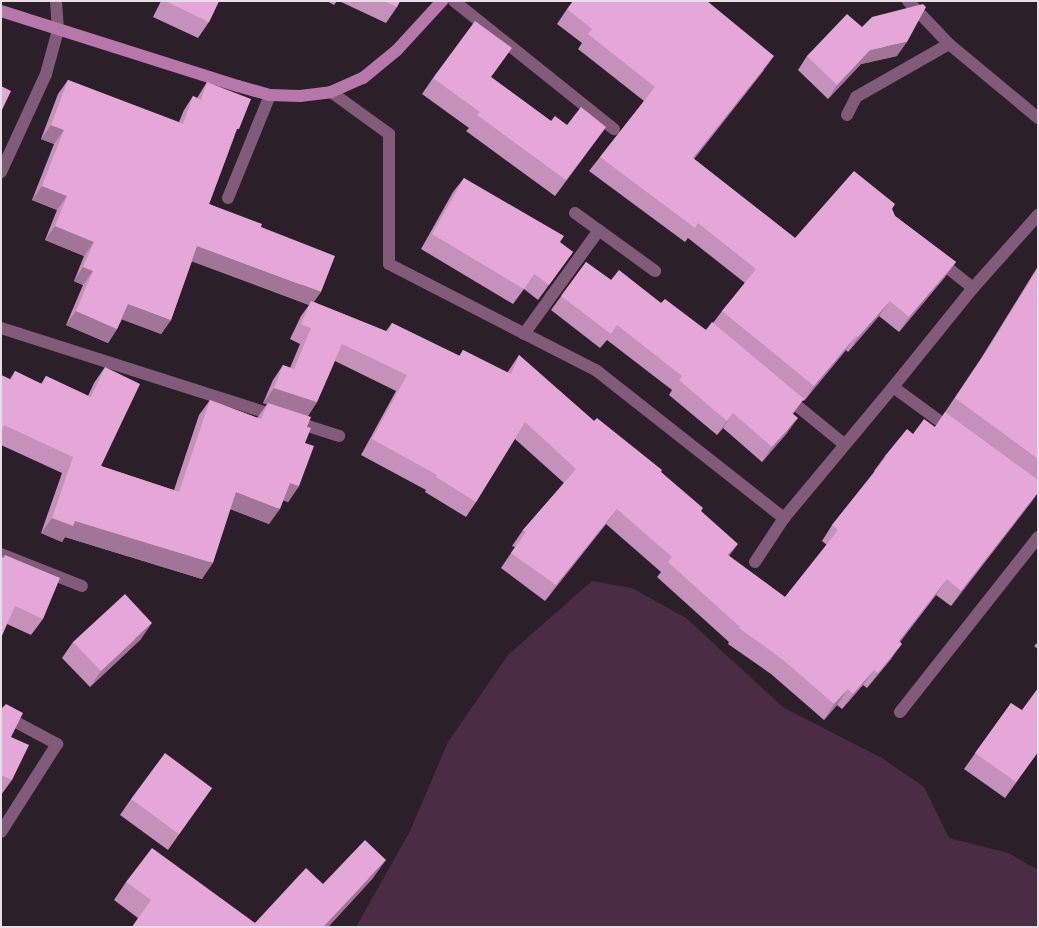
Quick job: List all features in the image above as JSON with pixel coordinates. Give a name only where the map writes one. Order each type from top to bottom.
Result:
[{"type":"street","points":[[1,172],[46,74],[58,30],[56,1]]},
{"type":"street","points":[[1,11],[270,95],[300,96],[331,92],[362,78],[397,50],[442,1]]},
{"type":"street","points":[[454,1],[614,129]]},
{"type":"street","points":[[908,1],[949,44],[1038,118]]},
{"type":"street","points":[[847,115],[856,97],[949,44]]},
{"type":"street","points":[[331,92],[389,134],[389,264],[597,371],[784,518]]},
{"type":"street","points":[[228,198],[270,95]]},
{"type":"street","points":[[575,213],[655,271]]},
{"type":"street","points":[[755,562],[784,518],[973,288],[1038,215]]},
{"type":"street","points":[[524,334],[599,230]]},
{"type":"street","points":[[928,253],[973,288]]},
{"type":"street","points":[[1,328],[339,436]]},
{"type":"street","points":[[893,387],[965,440]]},
{"type":"street","points":[[777,389],[845,445]]},
{"type":"street","points":[[900,712],[1038,537]]},
{"type":"street","points":[[1,554],[82,586]]},
{"type":"street","points":[[1,714],[57,744],[1,832]]},
{"type":"shaded area","points":[[592,581],[632,588],[686,618],[784,708],[882,758],[924,787],[949,838],[1008,853],[1038,870],[1038,927],[356,927],[410,831],[448,742],[508,655]]},
{"type":"building","points":[[165,1],[219,1],[209,22]]},
{"type":"building","points":[[384,1],[400,1],[397,7]]},
{"type":"building","points":[[573,1],[707,1],[774,56],[693,158],[795,238],[854,171],[895,204],[892,209],[895,216],[956,262],[909,317],[890,301],[858,337],[856,336],[814,386],[722,311],[756,269],[698,223],[695,228],[600,157],[655,87],[588,34],[592,29],[567,9]]},
{"type":"building","points":[[923,4],[926,7],[907,42],[870,50],[837,85],[807,56],[847,14],[862,27],[872,17]]},
{"type":"building","points":[[475,21],[512,48],[491,77],[551,121],[555,116],[567,125],[581,107],[606,127],[566,180],[477,115],[480,112],[433,78]]},
{"type":"building","points":[[68,80],[183,124],[193,96],[201,100],[207,82],[251,99],[239,129],[237,129],[209,204],[262,224],[261,227],[335,256],[321,292],[197,246],[171,320],[128,304],[117,329],[76,311],[93,271],[83,267],[94,242],[55,226],[67,196],[42,186],[64,130],[51,125]]},
{"type":"building","points":[[1,86],[11,91],[1,112]]},
{"type":"building","points":[[464,178],[564,236],[560,242],[573,252],[549,285],[534,274],[524,289],[432,234]]},
{"type":"building","points":[[586,262],[611,280],[619,270],[661,303],[665,299],[706,330],[712,322],[804,399],[792,413],[798,418],[772,447],[733,413],[727,421],[679,380],[682,376],[617,325],[611,334],[561,296]]},
{"type":"building","points":[[1038,268],[1038,459],[955,398]]},
{"type":"building","points":[[311,301],[388,332],[392,323],[460,356],[463,350],[511,374],[519,355],[594,421],[597,418],[662,470],[661,472],[703,508],[701,511],[738,544],[728,555],[785,597],[838,530],[832,525],[885,456],[907,429],[913,434],[924,419],[935,427],[945,412],[1038,480],[1038,492],[961,591],[947,579],[899,641],[902,644],[878,673],[874,670],[853,694],[848,689],[834,704],[782,659],[739,628],[668,562],[672,557],[617,509],[556,585],[511,553],[526,532],[523,530],[576,469],[525,422],[476,502],[436,477],[437,475],[372,439],[407,375],[342,344],[317,402],[274,388],[283,365],[294,369],[311,328],[301,324]]},
{"type":"building","points":[[105,367],[140,384],[101,466],[179,492],[210,400],[261,419],[268,403],[311,417],[307,427],[311,428],[305,443],[314,446],[299,486],[290,483],[280,509],[236,492],[213,563],[75,521],[73,526],[52,518],[73,457],[4,425],[1,432],[1,375],[11,380],[15,371],[42,384],[46,376],[91,397]]},
{"type":"building","points":[[5,555],[60,578],[43,619],[15,606],[1,638],[1,557],[4,558]]},
{"type":"building","points":[[125,594],[152,623],[101,671],[73,642]]},
{"type":"building","points":[[1038,688],[1038,752],[1016,782],[975,753],[1011,703],[1022,710]]},
{"type":"building","points":[[6,704],[23,713],[11,737],[29,745],[12,780],[1,775],[1,709]]},
{"type":"building","points":[[165,753],[212,788],[179,834],[131,799]]},
{"type":"building","points":[[365,840],[386,860],[323,927],[132,927],[151,900],[126,882],[152,848],[255,923],[306,868],[323,884]]}]
